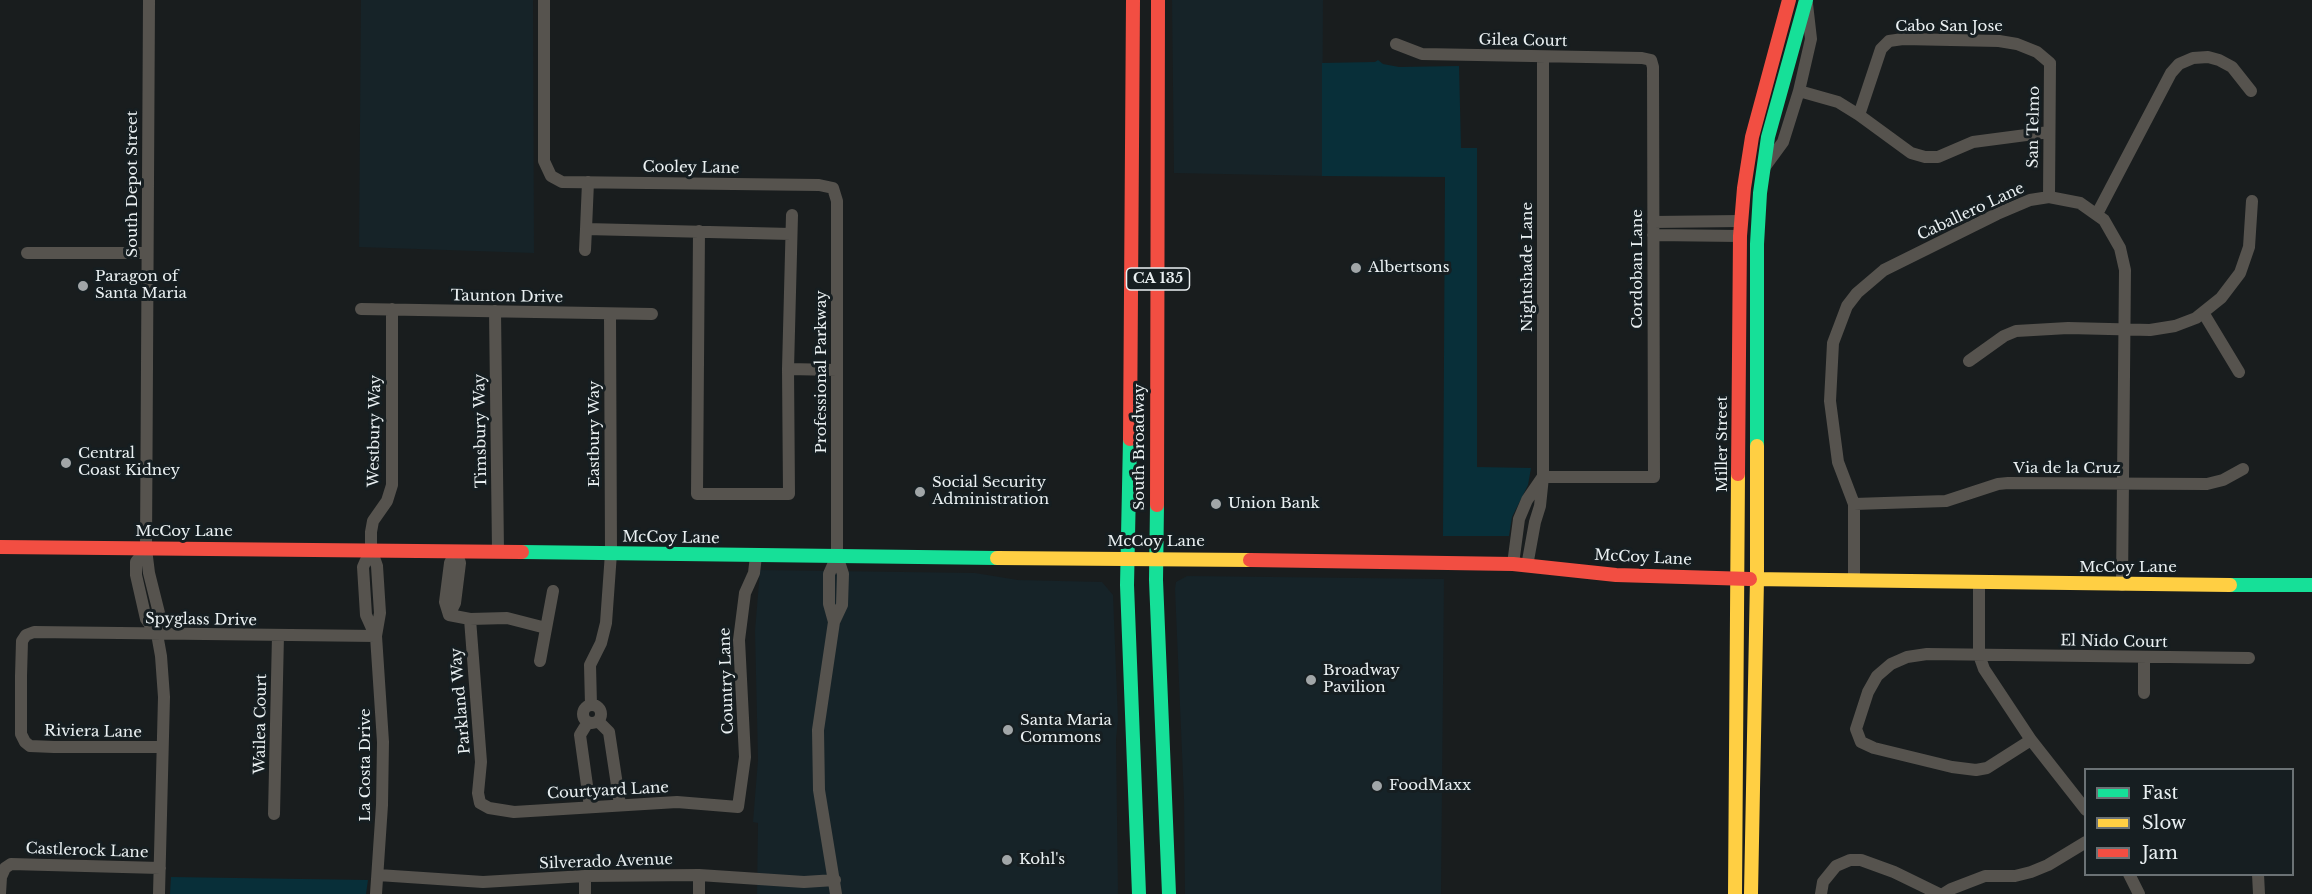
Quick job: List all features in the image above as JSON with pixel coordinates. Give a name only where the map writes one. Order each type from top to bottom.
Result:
[{"type":"main road","name":"South Broadway","points":[[1133,0],[1131,408],[1127,558],[1139,894]]},
{"type":"main road","name":"South Broadway","points":[[1158,0],[1156,559],[1169,894]]},
{"type":"main road","name":"Miller Street","points":[[1734,894],[1740,236],[1752,137],[1789,0]]},
{"type":"main road","points":[[1751,894],[1756,579],[1757,244],[1768,137],[1806,0]]},
{"type":"main road","points":[[1131,308],[1158,316]]},
{"type":"main road","points":[[1131,322],[1158,316]]},
{"type":"main road","name":"McCoy Lane","points":[[0,547],[1127,558],[1520,565],[1616,575],[1738,579],[2122,585],[2312,585]]},
{"type":"street","name":"South Depot Street","points":[[146,549],[149,0]]},
{"type":"street","name":"Cooley Lane","points":[[544,0],[544,161],[551,176],[562,182],[819,185],[833,188]]},
{"type":"street","points":[[1763,169],[1782,142],[1799,91],[1811,39],[1806,0]]},
{"type":"street","name":"Cabo San Jose","points":[[1859,115],[1883,45],[1889,41],[1903,39],[1999,40],[2027,48],[2048,59]]},
{"type":"street","name":"Gilea Court","points":[[1396,44],[1422,54],[1651,60]]},
{"type":"street","name":"Nightshade Lane","points":[[1520,565],[1540,506],[1543,477],[1543,57]]},
{"type":"street","points":[[2097,214],[2171,73],[2179,64],[2193,58],[2208,57],[2220,60],[2232,67],[2251,91]]},
{"type":"street","name":"San Telmo","points":[[2048,59],[2050,63],[2049,197]]},
{"type":"street","name":"Cordoban Lane","points":[[1543,477],[1654,477],[1653,67],[1651,60]]},
{"type":"street","points":[[1799,91],[1838,102],[1911,153],[1925,157],[1938,157],[1973,142],[2049,132]]},
{"type":"street","points":[[585,250],[588,182]]},
{"type":"street","name":"Professional Parkway","points":[[833,188],[837,201],[837,556],[829,574],[829,604],[834,622],[818,730],[819,790],[836,894]]},
{"type":"street","name":"Caballero Lane","points":[[1854,580],[1854,504],[1836,456],[1830,401],[1833,343],[1847,306],[1857,293],[1884,270],[1997,214],[2030,200],[2049,197],[2080,203],[2097,214],[2109,228],[2120,248],[2125,270],[2122,585]]},
{"type":"street","points":[[1969,361],[2004,336],[2016,331],[2068,328],[2150,330],[2175,326],[2204,314],[2221,298],[2240,273],[2250,240],[2252,201]]},
{"type":"street","points":[[699,231],[697,494],[789,494],[788,369],[792,215]]},
{"type":"street","points":[[1653,222],[1741,221]]},
{"type":"street","points":[[586,229],[791,234]]},
{"type":"street","points":[[1653,236],[1740,236]]},
{"type":"street","points":[[27,253],[147,254]]},
{"type":"street","name":"Taunton Drive","points":[[361,309],[652,314]]},
{"type":"street","name":"Westbury Way","points":[[371,549],[373,521],[387,501],[392,485],[392,309]]},
{"type":"street","name":"Timsbury Way","points":[[495,311],[498,551]]},
{"type":"street","name":"Eastbury Way","points":[[593,721],[601,711],[597,706],[591,705],[590,665],[601,643],[606,623],[611,553],[610,314]]},
{"type":"street","points":[[2204,314],[2239,372]]},
{"type":"street","points":[[788,369],[837,370]]},
{"type":"street","name":"Via de la Cruz","points":[[1854,504],[1946,501],[1998,484],[2008,483],[2207,484],[2223,480],[2243,470]]},
{"type":"street","points":[[146,549],[136,562],[136,575],[146,619],[157,634],[164,697],[159,894]]},
{"type":"street","name":"La Costa Drive","points":[[371,549],[377,566],[380,614],[376,636],[383,742],[378,874],[375,894]]},
{"type":"street","points":[[456,551],[460,563],[455,603],[449,615],[470,619],[507,618],[546,628]]},
{"type":"street","name":"Country Lane","points":[[738,807],[744,757],[739,640],[745,593],[754,573],[756,555]]},
{"type":"street","points":[[1979,582],[1979,655],[1989,678],[2031,740],[2084,809]]},
{"type":"street","points":[[540,661],[553,591]]},
{"type":"street","name":"Parkland Way","points":[[470,619],[481,762],[478,793],[480,803]]},
{"type":"street","name":"Spyglass Drive","points":[[25,742],[21,734],[22,641],[26,635],[34,632],[376,636]]},
{"type":"street","name":"Wailea Court","points":[[274,814],[278,635]]},
{"type":"street","name":"El Nido Court","points":[[2031,740],[1987,768],[1976,770],[1952,767],[1874,748],[1858,738],[1856,729],[1868,692],[1877,676],[1891,664],[1907,657],[1927,654],[2249,658]]},
{"type":"street","points":[[2144,657],[2144,693]]},
{"type":"street","points":[[590,807],[580,735],[593,721],[609,732],[620,805]]},
{"type":"street","name":"Riviera Lane","points":[[25,742],[30,746],[162,747]]},
{"type":"street","name":"Courtyard Lane","points":[[480,803],[489,808],[514,812],[677,802],[738,807]]},
{"type":"street","points":[[1821,894],[1823,882],[1836,866],[1850,861],[1861,860],[1894,872],[1941,894],[1984,876],[2015,876],[2031,872],[2048,865],[2084,843]]},
{"type":"street","name":"Castlerock Lane","points":[[0,894],[1,877],[5,868],[11,864],[160,868]]},
{"type":"street","name":"Silverado Avenue","points":[[378,874],[482,888],[585,876],[699,875],[804,882],[835,880]]},
{"type":"street","points":[[699,875],[699,894]]},
{"type":"street","points":[[585,876],[585,894]]},
{"type":"street","points":[[2130,876],[2139,894]]},
{"type":"street","points":[[2258,876],[2259,894]]},
{"type":"shaded area","points":[[361,0],[533,0],[534,253],[359,247]]},
{"type":"shaded area","points":[[1172,0],[1323,0],[1322,176],[1174,173]]},
{"type":"shaded area","points":[[1378,60],[1383,64],[1399,67],[1459,66],[1461,148],[1477,148],[1477,467],[1531,468],[1528,485],[1512,517],[1509,536],[1443,536],[1445,177],[1322,176],[1322,63],[1375,62]]},
{"type":"shaded area","name":"Santa Maria Commons","points":[[760,570],[975,573],[1018,580],[1102,582],[1113,595],[1118,720],[1116,739],[1118,894],[757,894],[758,823],[753,822],[758,760],[755,631]]},
{"type":"shaded area","name":"Broadway Pavilion","points":[[1187,576],[1444,579],[1441,894],[1185,894],[1184,799],[1175,589],[1176,582]]},
{"type":"shaded area","points":[[171,877],[368,880],[366,894],[170,894]]},
{"type":"traffic: fast","points":[[1757,446],[1757,244],[1760,193],[1768,137],[1806,0]]},
{"type":"traffic: fast","points":[[1130,439],[1127,585],[1139,894]]},
{"type":"traffic: fast","points":[[1157,505],[1156,580],[1169,894]]},
{"type":"traffic: fast","points":[[522,552],[997,558]]},
{"type":"traffic: fast","points":[[2230,585],[2312,585]]},
{"type":"traffic: slow","points":[[1751,894],[1757,446]]},
{"type":"traffic: slow","points":[[1735,894],[1738,474]]},
{"type":"traffic: slow","points":[[997,558],[1250,560]]},
{"type":"traffic: slow","points":[[1750,579],[2230,585]]},
{"type":"traffic: jam","points":[[1130,439],[1133,0]]},
{"type":"traffic: jam","points":[[1157,505],[1158,0]]},
{"type":"traffic: jam","points":[[1738,474],[1740,236],[1744,188],[1752,137],[1789,0]]},
{"type":"traffic: jam","points":[[0,547],[522,552]]},
{"type":"traffic: jam","points":[[1250,560],[1513,564],[1616,575],[1750,579]]},
{"type":"place","name":"Albertsons","points":[[1356,268]]},
{"type":"place","name":"Paragon of Santa Maria","points":[[83,286]]},
{"type":"place","name":"Central Coast Kidney","points":[[66,463]]},
{"type":"place","name":"Social Security Administration","points":[[920,492]]},
{"type":"place","name":"Union Bank","points":[[1216,504]]},
{"type":"place","name":"Broadway Pavilion","points":[[1311,680]]},
{"type":"place","name":"Santa Maria Commons","points":[[1008,730]]},
{"type":"place","name":"FoodMaxx","points":[[1377,786]]},
{"type":"place","name":"Kohl's","points":[[1007,860]]}]
